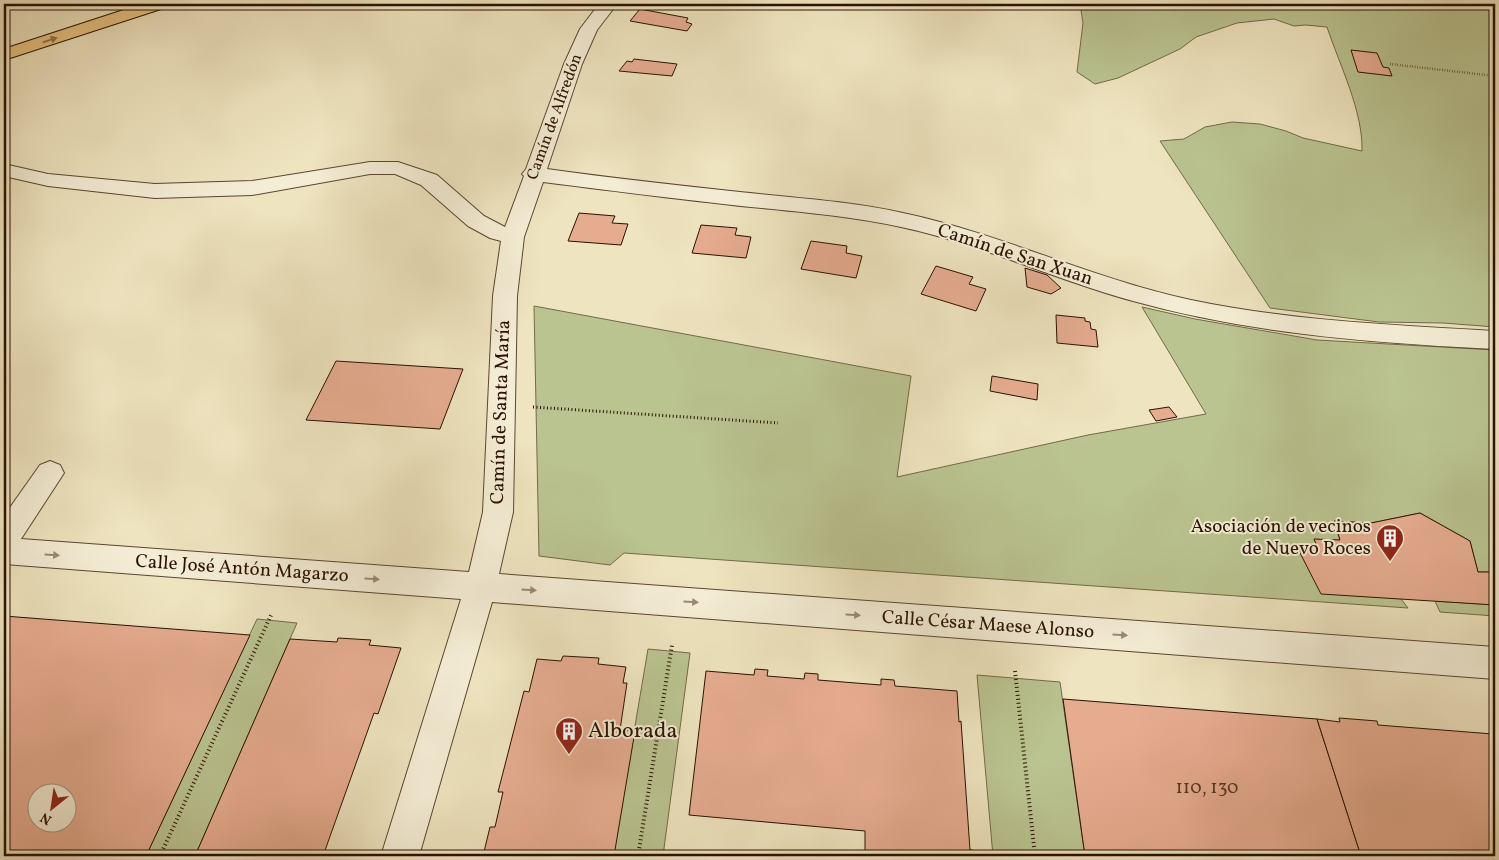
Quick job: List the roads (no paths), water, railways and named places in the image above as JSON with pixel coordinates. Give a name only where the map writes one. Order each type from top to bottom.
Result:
[{"type":"highway","points":[[4,55],[158,4]]},
{"type":"street","name":"Camín de Alfredón","points":[[513,236],[533,174],[573,64],[589,29],[608,4]]},
{"type":"street","points":[[4,170],[48,180],[154,191],[252,188],[370,168],[398,168],[429,180],[476,221],[498,233],[513,236]]},
{"type":"street","name":"Camín de San Xuan","points":[[533,174],[656,190],[838,209],[903,220],[988,243],[1133,293],[1191,308],[1262,321],[1323,329],[1495,340]]},
{"type":"street","name":"Camín de Santa María","points":[[400,856],[481,586],[498,512],[505,296],[513,236]]},
{"type":"street","points":[[4,540],[50,473]]},
{"type":"street","name":"Calle José Antón Magarzo","points":[[4,552],[481,586]]},
{"type":"street","name":"Calle César Maese Alonso","points":[[481,586],[1495,663]]},
{"type":"place","name":"Asociación de vecinos de Nuevo Roces","points":[[1390,562]]},
{"type":"place","name":"Alborada","points":[[569,755]]}]
